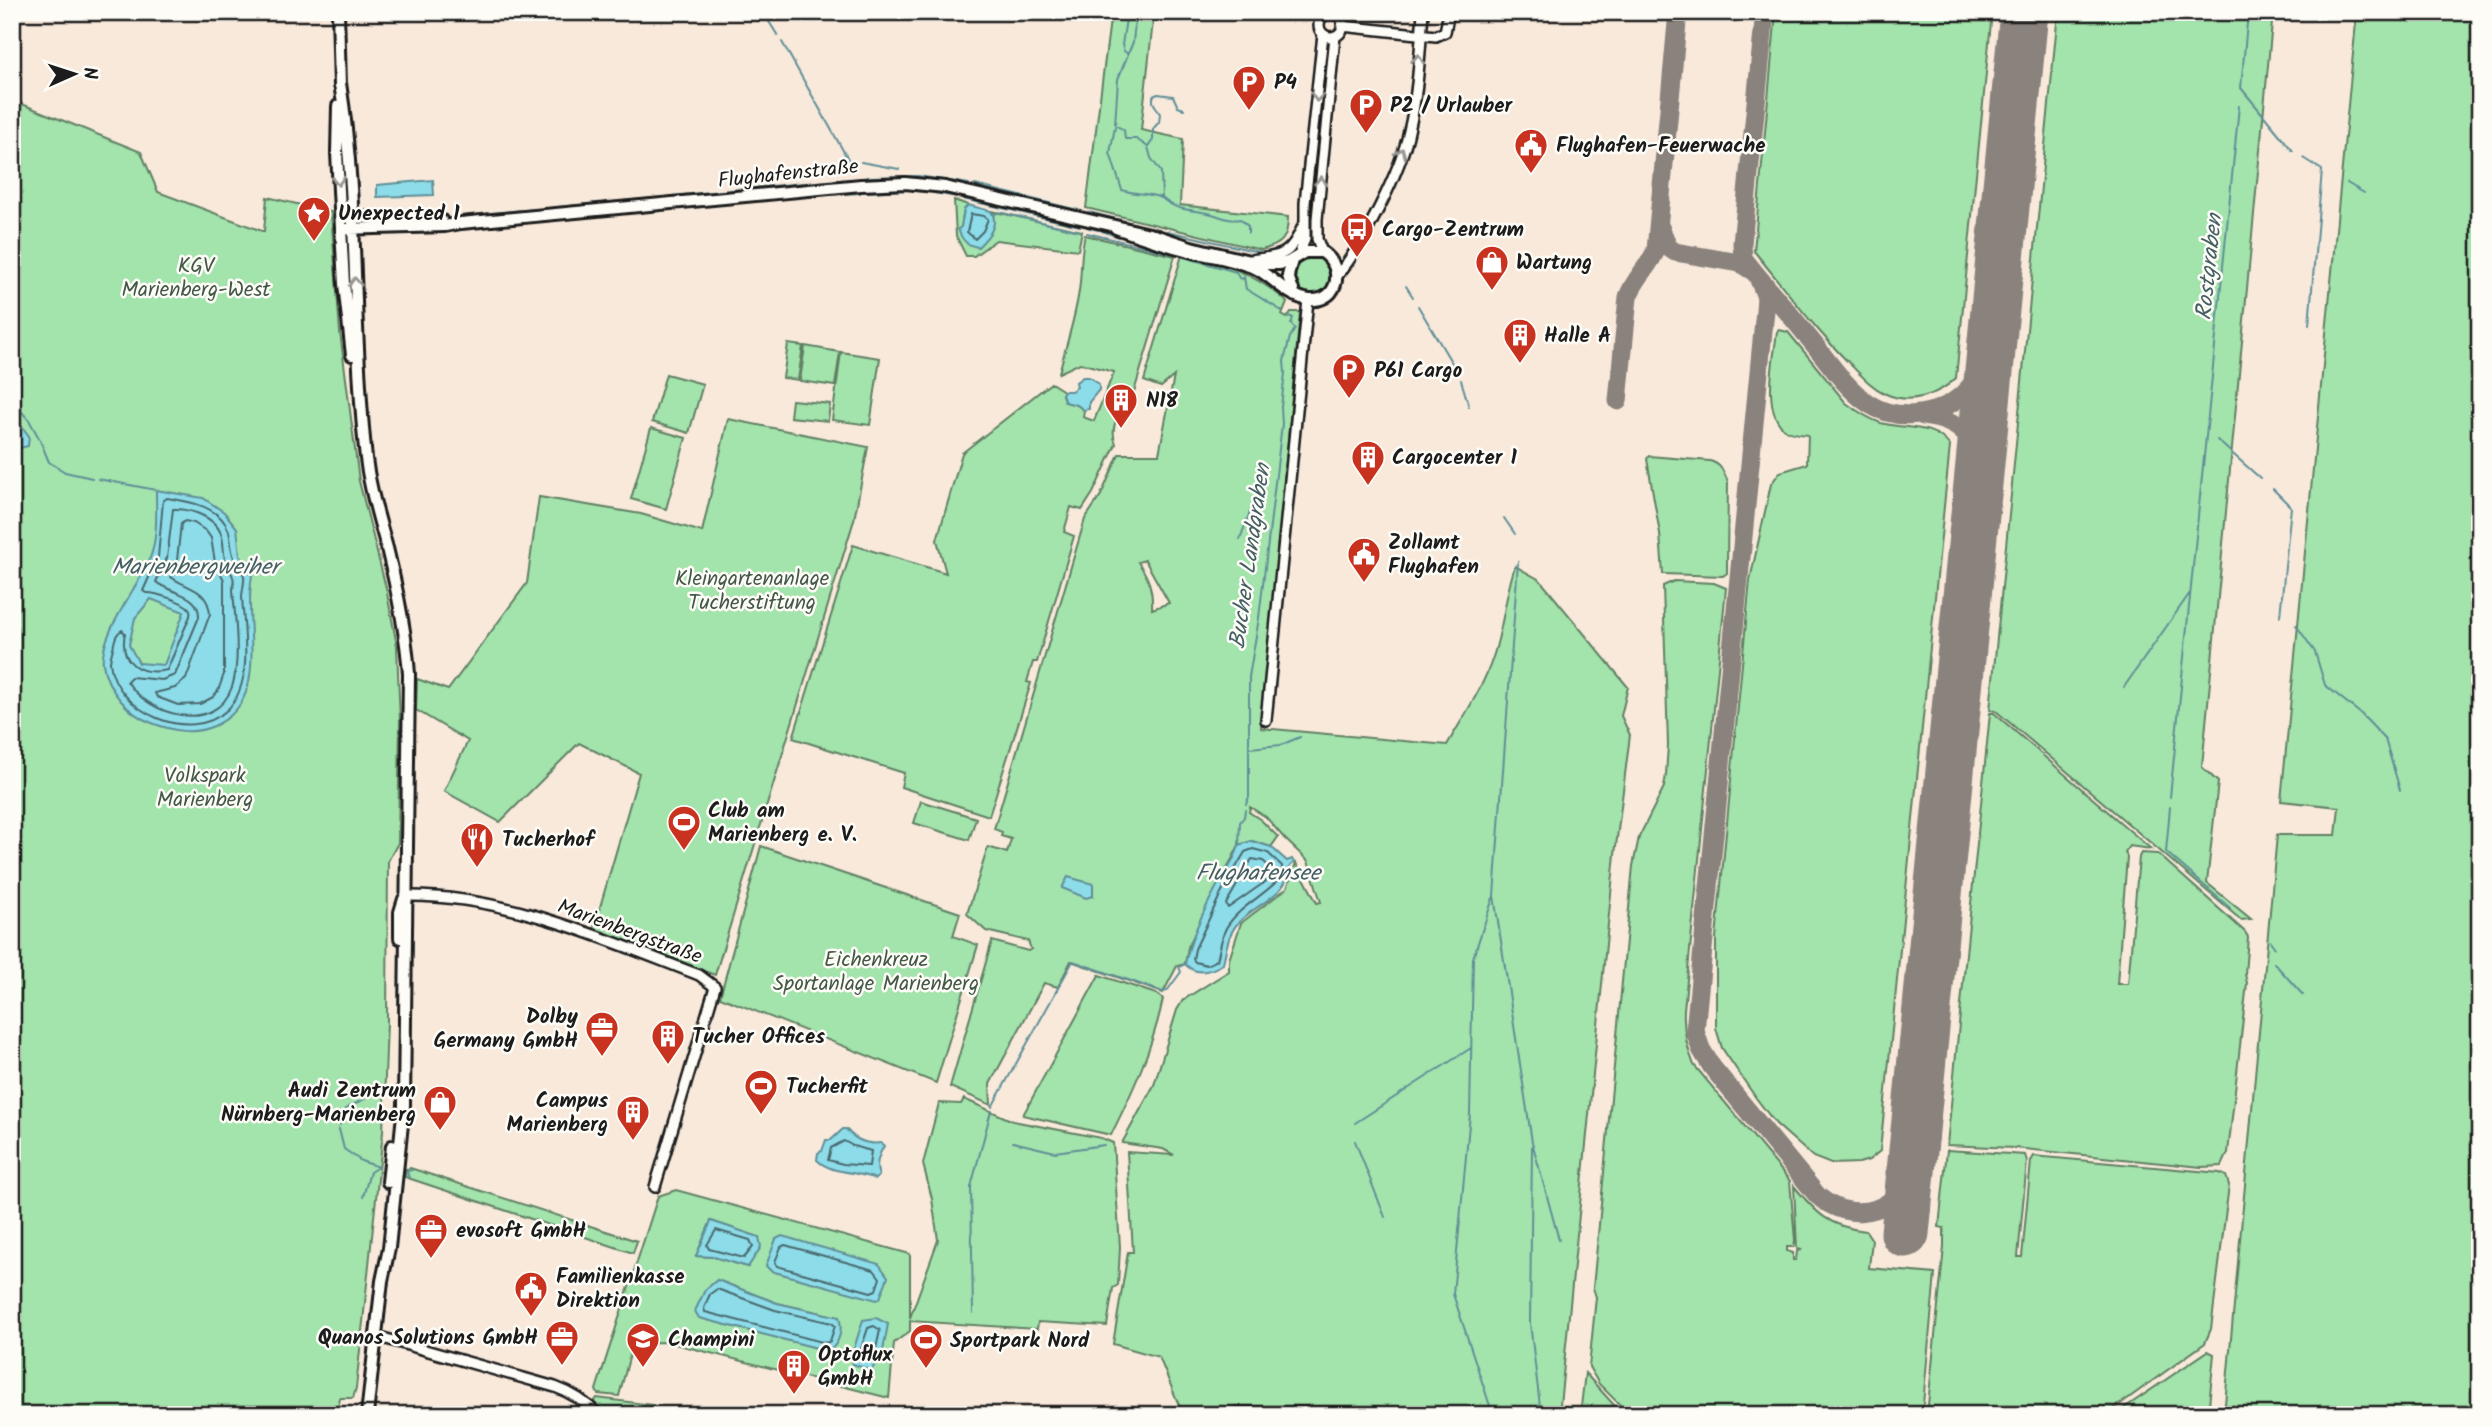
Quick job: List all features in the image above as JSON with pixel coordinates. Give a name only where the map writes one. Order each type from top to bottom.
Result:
[{"type":"main road","points":[[338,12],[340,83],[345,112],[346,223],[357,377],[368,474],[398,598],[408,657],[409,788],[405,896],[408,912],[402,1060],[368,1415]]},
{"type":"main road","name":"Flughafenstraße","points":[[346,223],[445,226],[860,185],[905,183],[954,189],[1273,265],[1322,252]]},
{"type":"main road","name":"Flughafenstraße","points":[[1115,228],[1158,243],[1251,267],[1308,300]]},
{"type":"main road","points":[[1308,300],[1320,299],[1334,288],[1337,276],[1332,261],[1322,252]]},
{"type":"main road","name":"Flughafenstraße","points":[[1294,294],[1288,276],[1296,257]]},
{"type":"street","points":[[1337,276],[1348,263],[1373,219],[1409,132],[1423,12]]},
{"type":"street","points":[[1322,252],[1317,239],[1317,219],[1335,36],[1342,26],[1436,36],[1445,32],[1449,12]]},
{"type":"street","name":"Flughafenstraße","points":[[1296,257],[1305,238],[1305,203],[1323,34],[1319,23],[1329,13],[1339,17],[1342,26]]},
{"type":"street","points":[[1323,34],[1335,36]]},
{"type":"street","name":"Flughafenstraße","points":[[1246,260],[1286,253],[1294,246],[1305,221]]},
{"type":"street","points":[[1266,720],[1308,300]]},
{"type":"street","name":"Marienbergstraße","points":[[405,896],[455,899],[518,911],[699,975],[716,987],[654,1187]]},
{"type":"street","points":[[376,1336],[555,1387],[586,1403],[598,1415]]},
{"type":"green space","points":[[1111,12],[1154,12],[1141,130],[1183,139],[1180,205],[1288,217],[1287,231],[1279,243],[1261,250],[1086,208]]},
{"type":"green space","points":[[1776,12],[1992,12],[1956,378],[1933,393],[1905,399],[1886,394],[1871,384],[1824,336],[1754,251]]},
{"type":"green space","points":[[2058,12],[2273,12],[2202,767],[2218,782],[2207,883],[2251,919],[2241,920],[1996,711],[1990,710]]},
{"type":"green space","points":[[2357,12],[2480,12],[2480,1415],[2224,1415],[2277,835],[2336,835],[2339,807],[2281,801]]},
{"type":"green space","name":"Volkspark Marienberg","points":[[12,100],[141,152],[158,192],[262,231],[267,197],[331,212],[340,332],[359,481],[386,588],[397,646],[400,722],[398,843],[388,861],[383,1132],[356,1388],[353,1398],[340,1398],[337,1415],[12,1415]]},
{"type":"green space","points":[[954,200],[968,205],[964,210],[961,228],[994,215],[991,211],[1082,231],[1078,250],[996,240],[974,256],[966,256],[956,236]]},
{"type":"green space","points":[[1085,235],[1175,256],[1130,405],[1121,412],[1116,422],[1116,444],[1082,510],[1071,507],[1064,532],[1074,536],[1037,662],[1033,662],[1027,682],[1031,683],[989,816],[901,787],[904,773],[793,738],[853,545],[946,573],[937,540],[962,453],[1051,383],[1064,391],[1062,395],[1065,402],[1077,405],[1084,410],[1083,417],[1094,421],[1114,372],[1080,363],[1059,373],[1077,301]]},
{"type":"green space","points":[[1319,254],[1331,268],[1328,283],[1325,289],[1315,295],[1302,293],[1294,288],[1291,265],[1296,257]]},
{"type":"green space","points":[[1182,255],[1224,266],[1259,281],[1284,299],[1287,303],[1282,315],[1287,318],[1291,312],[1300,312],[1261,728],[1447,745],[1489,669],[1515,566],[1540,580],[1628,687],[1621,716],[1630,735],[1615,854],[1559,1415],[1405,1415],[1404,1407],[1235,1406],[1236,1415],[1183,1415],[1159,1357],[1113,1344],[1128,1252],[1133,1252],[1127,1152],[1174,1155],[1163,1149],[1122,1143],[1154,1085],[1177,1010],[1183,1000],[1229,971],[1229,960],[1241,923],[1287,888],[1296,863],[1317,903],[1321,902],[1308,861],[1266,817],[1250,807],[1249,812],[1278,837],[1271,847],[1252,841],[1239,845],[1188,947],[1185,964],[1177,966],[1163,993],[1071,961],[1058,987],[1044,983],[990,1084],[991,1105],[950,1087],[992,941],[1028,951],[1031,949],[1028,941],[986,931],[967,914],[988,847],[1007,853],[1011,839],[1001,836],[1002,832],[994,829],[1085,519],[1101,495],[1119,454],[1159,454],[1174,376],[1161,387],[1144,381]],"holes":[[[1145,560],[1169,603],[1152,609],[1150,584],[1138,562]]]},
{"type":"green space","points":[[1779,330],[1788,332],[1846,403],[1854,409],[1881,423],[1927,430],[1950,446],[1880,1151],[1869,1160],[1859,1163],[1831,1164],[1813,1157],[1776,1124],[1722,1048],[1716,1028],[1716,938],[1750,580],[1771,484],[1780,472],[1807,464],[1808,435],[1786,430],[1778,422],[1771,399],[1772,370]]},
{"type":"green space","points":[[788,344],[803,346],[798,380],[783,378]]},
{"type":"green space","points":[[805,346],[840,352],[835,386],[800,381]]},
{"type":"green space","points":[[841,352],[880,358],[870,425],[832,420]]},
{"type":"green space","points":[[666,374],[703,384],[689,433],[652,422]]},
{"type":"green space","points":[[792,400],[830,404],[828,421],[790,417]]},
{"type":"green space","name":"Kleingartenanlage Tucherstiftung","points":[[728,419],[868,447],[854,520],[715,975],[593,931],[639,773],[579,743],[500,822],[444,791],[468,741],[416,710],[417,679],[448,690],[527,583],[539,497],[641,514],[702,532]]},
{"type":"green space","points":[[651,428],[686,438],[666,509],[631,499]]},
{"type":"green space","points":[[1649,456],[1710,461],[1717,464],[1723,472],[1728,482],[1727,573],[1723,576],[1663,574],[1660,534],[1647,459]]},
{"type":"green space","points":[[1674,581],[1714,583],[1726,588],[1684,1010],[1689,1051],[1694,1065],[1790,1181],[1795,1240],[1794,1247],[1787,1247],[1787,1251],[1793,1253],[1793,1260],[1796,1260],[1797,1251],[1802,1250],[1797,1249],[1794,1186],[1824,1217],[1842,1226],[1866,1231],[1872,1240],[1869,1268],[1935,1274],[1922,1415],[1630,1415],[1599,1384],[1589,1367],[1596,1297],[1593,1288],[1633,866],[1639,837],[1664,787],[1666,775],[1668,745],[1663,586]]},
{"type":"green space","points":[[1990,713],[1994,713],[2151,849],[2129,846],[2125,852],[2127,857],[2117,984],[2128,984],[2141,853],[2158,854],[2248,937],[2245,974],[2247,983],[2228,1153],[2222,1166],[2201,1167],[2014,1148],[1947,1145]]},
{"type":"green space","points":[[921,801],[976,818],[969,840],[914,823]]},
{"type":"green space","name":"Eichenkreuz Sportanlage Marienberg","points":[[761,846],[960,913],[953,936],[978,945],[936,1083],[720,997]]},
{"type":"green space","points":[[1099,975],[1156,994],[1163,999],[1142,1068],[1111,1135],[1023,1115]]},
{"type":"green space","points":[[964,1099],[1013,1121],[1101,1138],[1113,1143],[1120,1247],[1118,1285],[1113,1288],[1107,1326],[1038,1322],[1037,1329],[910,1321],[910,1331],[894,1343],[889,1398],[667,1342],[633,1343],[619,1396],[598,1394],[596,1390],[658,1196],[676,1190],[910,1254],[910,1318],[938,1240],[923,1164],[939,1103],[961,1104]],"holes":[[[711,1221],[759,1237],[748,1267],[714,1257],[696,1256]],[[717,1280],[777,1303],[839,1317],[829,1351],[700,1318],[695,1311]]]},
{"type":"green space","points":[[1947,1150],[2025,1155],[2027,1161],[2018,1257],[2022,1257],[2031,1161],[2034,1156],[2220,1173],[2226,1176],[2229,1185],[2211,1329],[2205,1343],[2105,1415],[1927,1415],[1944,1247],[1944,1228],[1939,1227]]},
{"type":"green space","points":[[410,1168],[637,1241],[633,1253],[405,1177],[406,1169]]},
{"type":"green space","points":[[2208,1351],[2214,1354],[2208,1415],[2114,1415]]},
{"type":"green space","points":[[1585,1373],[1623,1415],[1580,1415]]},
{"type":"green space","points":[[597,1398],[653,1405],[652,1415],[606,1415],[594,1402]]},
{"type":"water","points":[[433,180],[434,195],[377,197],[377,185]]},
{"type":"water","points":[[968,205],[991,211],[993,216],[992,230],[978,247],[965,241],[958,229]]},
{"type":"water","points":[[1083,377],[1089,377],[1099,384],[1099,390],[1089,402],[1089,409],[1084,410],[1065,402],[1062,394],[1077,387],[1076,382]]},
{"type":"water","points":[[12,418],[16,419],[29,436],[28,446],[12,450]]},
{"type":"water","name":"Marienbergweiher","points":[[156,490],[203,498],[224,512],[237,528],[240,555],[252,576],[249,680],[243,698],[232,714],[206,729],[183,731],[143,719],[120,700],[105,674],[103,652],[107,639],[153,550]],"holes":[[[151,599],[184,612],[164,665],[139,663],[129,645],[135,618]]]},
{"type":"water","name":"Flughafensee","points":[[1252,841],[1271,847],[1287,861],[1292,859],[1294,863],[1290,866],[1284,885],[1235,926],[1223,964],[1208,971],[1189,968],[1185,964],[1190,945],[1216,888],[1239,845]]},
{"type":"water","points":[[1068,877],[1093,884],[1093,896],[1086,898],[1062,888]]},
{"type":"water","points":[[843,1129],[861,1141],[881,1143],[884,1146],[878,1161],[879,1176],[875,1179],[830,1168],[817,1160],[826,1140],[831,1140]]},
{"type":"water","points":[[711,1221],[759,1237],[761,1247],[748,1267],[714,1257],[696,1256]]},
{"type":"water","points":[[782,1236],[879,1264],[888,1277],[880,1298],[877,1300],[771,1271],[766,1266],[776,1239]]},
{"type":"water","points":[[717,1280],[777,1303],[839,1317],[841,1326],[838,1340],[829,1351],[699,1318],[695,1311],[705,1290]]},
{"type":"water","points":[[876,1318],[888,1324],[883,1351],[871,1371],[853,1364],[851,1358],[863,1320]]},
{"type":"waterway","points":[[763,12],[778,36]]},
{"type":"waterway","name":"Bucher Landgraben","points":[[1127,12],[1122,45],[1128,54]]},
{"type":"waterway","name":"Bucher Landgraben","points":[[1136,12],[1133,42],[1118,79],[1115,125],[1124,130],[1125,139],[1136,139],[1148,147],[1151,158],[1161,172],[1162,198],[1168,203],[1179,208],[1240,219],[1248,226],[1248,233]]},
{"type":"waterway","name":"Rostgraben","points":[[2248,12],[2241,88],[2293,151]]},
{"type":"waterway","points":[[782,42],[849,161]]},
{"type":"waterway","points":[[1148,147],[1153,140],[1153,129],[1159,122],[1160,114],[1153,102],[1153,96],[1173,96],[1178,107],[1184,109]]},
{"type":"waterway","points":[[2170,797],[2239,106]]},
{"type":"waterway","name":"Bucher Landgraben","points":[[1115,127],[1110,153],[1122,190],[1161,198]]},
{"type":"waterway","points":[[2303,158],[2322,170],[2309,325]]},
{"type":"waterway","points":[[861,162],[899,169]]},
{"type":"waterway","points":[[867,177],[918,176],[969,184]]},
{"type":"waterway","points":[[805,183],[851,179]]},
{"type":"waterway","points":[[671,196],[803,183]]},
{"type":"waterway","points":[[2347,183],[2364,193]]},
{"type":"waterway","points":[[975,185],[1078,210]]},
{"type":"waterway","points":[[866,192],[908,190]]},
{"type":"waterway","points":[[913,191],[931,192]]},
{"type":"waterway","points":[[828,195],[860,193]]},
{"type":"waterway","points":[[934,193],[958,197]]},
{"type":"waterway","points":[[526,210],[665,197]]},
{"type":"waterway","points":[[963,199],[1080,226]]},
{"type":"waterway","points":[[486,214],[522,210]]},
{"type":"waterway","points":[[994,215],[999,212],[1079,231]]},
{"type":"waterway","points":[[1088,212],[1137,224]]},
{"type":"waterway","points":[[1087,227],[1098,230]]},
{"type":"waterway","points":[[1149,227],[1161,230]]},
{"type":"waterway","points":[[1102,231],[1119,237]]},
{"type":"waterway","points":[[1167,231],[1259,252]]},
{"type":"waterway","points":[[1087,233],[1174,254]]},
{"type":"waterway","points":[[1262,253],[1272,253]]},
{"type":"waterway","points":[[1184,257],[1236,272],[1239,278],[1244,279]]},
{"type":"waterway","name":"Bucher Landgraben","points":[[1244,277],[1246,289],[1282,311]]},
{"type":"waterway","points":[[1406,286],[1413,297]]},
{"type":"waterway","points":[[1418,306],[1456,370]]},
{"type":"waterway","name":"Bucher Landgraben","points":[[1246,804],[1249,797],[1249,677],[1259,618],[1282,424],[1284,361],[1290,337],[1295,329],[1291,324],[1293,318],[1289,316]]},
{"type":"waterway","points":[[1461,380],[1469,407]]},
{"type":"waterway","points":[[12,401],[29,420],[49,462],[65,472],[92,478]]},
{"type":"waterway","name":"Rostgraben","points":[[2217,440],[2260,478]]},
{"type":"waterway","points":[[98,479],[156,490]]},
{"type":"waterway","name":"Rostgraben","points":[[2273,489],[2291,507],[2280,616]]},
{"type":"waterway","points":[[1240,539],[1250,512]]},
{"type":"waterway","points":[[1504,518],[1515,534]]},
{"type":"waterway","points":[[1518,562],[1494,896],[1532,1142],[1559,1240]]},
{"type":"waterway","points":[[2124,687],[2190,593]]},
{"type":"waterway","name":"Rostgraben","points":[[2296,625],[2315,652],[2325,685],[2361,714],[2385,739],[2400,790]]},
{"type":"waterway","points":[[1250,748],[1281,745],[1300,737]]},
{"type":"waterway","points":[[2170,807],[2166,852],[2230,908]]},
{"type":"waterway","name":"Bucher Landgraben","points":[[1239,845],[1240,822],[1245,810]]},
{"type":"waterway","points":[[1493,898],[1473,958],[1470,1114],[1453,1294],[1493,1415]]},
{"type":"waterway","points":[[2270,941],[2275,948]]},
{"type":"waterway","name":"Bucher Landgraben","points":[[992,1107],[1073,961],[1163,992],[1167,991],[1181,972],[1179,967],[1185,964]]},
{"type":"waterway","points":[[2274,963],[2303,995]]},
{"type":"waterway","points":[[1355,1123],[1471,1048]]},
{"type":"waterway","points":[[344,1110],[366,1098]]},
{"type":"waterway","name":"Bucher Landgraben","points":[[973,1313],[971,1187],[991,1111]]},
{"type":"waterway","points":[[340,1125],[342,1116]]},
{"type":"waterway","points":[[339,1129],[344,1149],[361,1161],[379,1167]]},
{"type":"waterway","points":[[1355,1141],[1385,1217]]},
{"type":"waterway","points":[[1013,1142],[1055,1152],[1104,1145]]},
{"type":"waterway","points":[[1532,1147],[1530,1323],[1540,1406]]},
{"type":"waterway","points":[[363,1197],[370,1172],[378,1167]]},
{"type":"waterway","points":[[409,1179],[407,1171],[412,1170]]},
{"type":"taxiway","points":[[1618,401],[1628,297],[1656,250],[1678,12]]},
{"type":"taxiway","points":[[1765,12],[1742,244],[1743,258],[1844,381],[1860,397],[1881,410],[1907,415],[1946,406],[1971,386],[1991,349]]},
{"type":"taxiway","points":[[1660,227],[1668,247],[1675,252],[1740,263],[1751,270]]},
{"type":"taxiway","points":[[1758,277],[1766,297],[1765,310],[1695,1031],[1701,1049],[1712,1067],[1817,1195],[1827,1203],[1863,1212],[1885,1204],[1895,1197],[1905,1182],[1913,1149]]},
{"type":"taxiway","points":[[1923,416],[1948,422],[1965,434],[1974,452],[1979,478]]},
{"type":"runway","points":[[1905,1233],[2024,12]]},
{"type":"place","name":"P4","points":[[1249,112]]},
{"type":"place","name":"P2 / Urlauber","points":[[1366,135]]},
{"type":"place","name":"Flughafen-Feuerwache","points":[[1531,175]]},
{"type":"place","name":"Unexpected 1","points":[[314,243]]},
{"type":"place","name":"Cargo-Zentrum","points":[[1357,259]]},
{"type":"place","name":"Wartung","points":[[1492,292]]},
{"type":"place","name":"Halle A","points":[[1520,365]]},
{"type":"place","name":"P61 Cargo","points":[[1349,400]]},
{"type":"place","name":"N18","points":[[1121,430]]},
{"type":"place","name":"Cargocenter 1","points":[[1368,487]]},
{"type":"place","name":"Zollamt Flughafen","points":[[1364,584]]},
{"type":"place","name":"Club am Marienberg e. V.","points":[[684,852]]},
{"type":"place","name":"Tucherhof","points":[[477,869]]},
{"type":"place","name":"Dolby Germany GmbH","points":[[602,1058]]},
{"type":"place","name":"Tucher Offices","points":[[668,1066]]},
{"type":"place","name":"Tucherfit","points":[[761,1116]]},
{"type":"place","name":"Audi Zentrum Nürnberg-Marienberg","points":[[440,1132]]},
{"type":"place","name":"Campus Marienberg","points":[[633,1142]]},
{"type":"place","name":"evosoft GmbH","points":[[431,1260]]},
{"type":"place","name":"Familienkasse Direktion","points":[[531,1318]]},
{"type":"place","name":"Quanos Solutions GmbH","points":[[562,1367]]},
{"type":"place","name":"Champini","points":[[643,1369]]},
{"type":"place","name":"Sportpark Nord","points":[[926,1370]]},
{"type":"place","name":"Optoflux GmbH","points":[[794,1396]]},
{"type":"park label","name":"KGV Marienberg-West","points":[[196,277]]}]
